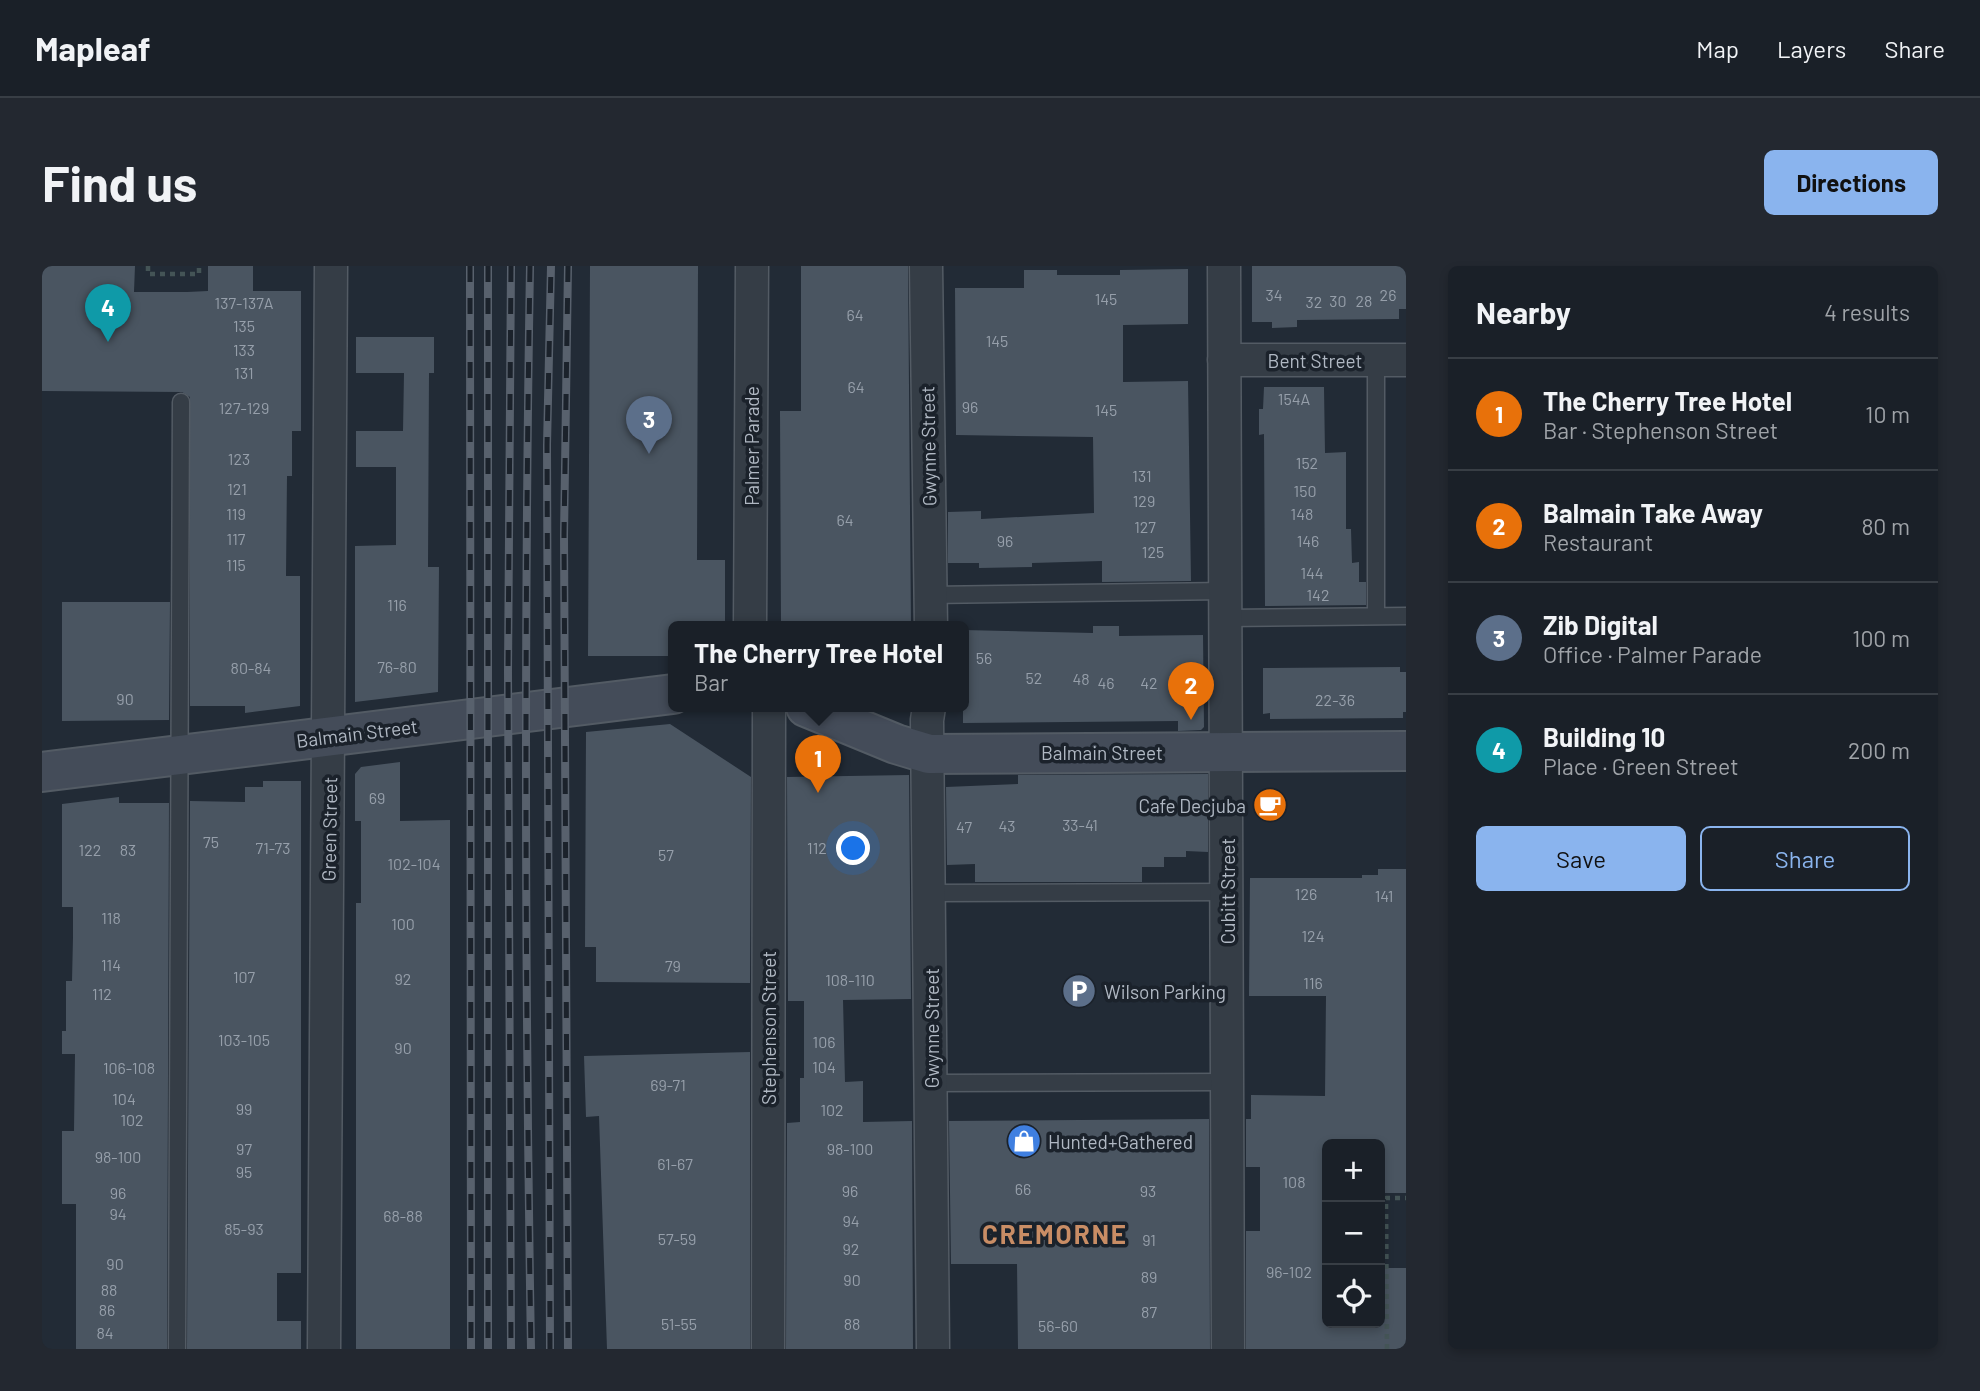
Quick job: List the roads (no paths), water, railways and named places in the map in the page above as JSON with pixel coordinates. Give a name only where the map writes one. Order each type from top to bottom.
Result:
[{"type":"street","name":"Green Street","points":[[324,1349],[331,266]]},
{"type":"street","name":"Palmer Parade","points":[[750,621],[752,266]]},
{"type":"street","name":"Gwynne Street","points":[[926,266],[931,621]]},
{"type":"street","name":"Cubitt Street","points":[[1224,266],[1228,605],[1225,1082],[1228,1349]]},
{"type":"street","name":"Bent Street","points":[[1224,360],[1391,360]]},
{"type":"street","name":"Balmain Street","points":[[42,772],[668,696]]},
{"type":"street","name":"Stephenson Street","points":[[768,1349],[769,712]]},
{"type":"street","name":"Balmain Street","points":[[818,712],[896,744],[929,754],[1406,751]]},
{"type":"street","name":"Gwynne Street","points":[[928,712],[933,1349]]},
{"type":"lane","points":[[1376,616],[1391,360]]},
{"type":"lane","points":[[177,1349],[181,402]]},
{"type":"lane","points":[[930,595],[1228,605],[1406,616]]},
{"type":"lane","points":[[930,893],[1227,892]]},
{"type":"lane","points":[[931,1083],[1225,1082]]},
{"type":"railway","points":[[470,266],[471,1349]]},
{"type":"railway","points":[[488,266],[488,1349]]},
{"type":"railway","points":[[511,266],[508,672],[511,1349]]},
{"type":"railway","points":[[530,266],[526,808],[531,1349]]},
{"type":"railway","points":[[550,1349],[547,445],[551,266]]},
{"type":"railway","points":[[568,266],[564,535],[568,1349]]},
{"type":"place","name":"Building 10","points":[[108,342]]},
{"type":"place","name":"Zib Digital","points":[[649,454]]},
{"type":"place","name":"Balmain Take Away","points":[[1191,720]]},
{"type":"place","name":"The Cherry Tree Hotel","points":[[818,793]]},
{"type":"place","name":"Cafe Decjuba","points":[[1270,805]]},
{"type":"place","name":"Wilson Parking","points":[[1079,991]]},
{"type":"place","name":"Hunted+Gathered","points":[[1024,1141]]},
{"type":"district","name":"CREMORNE","points":[[1055,1233]]}]
